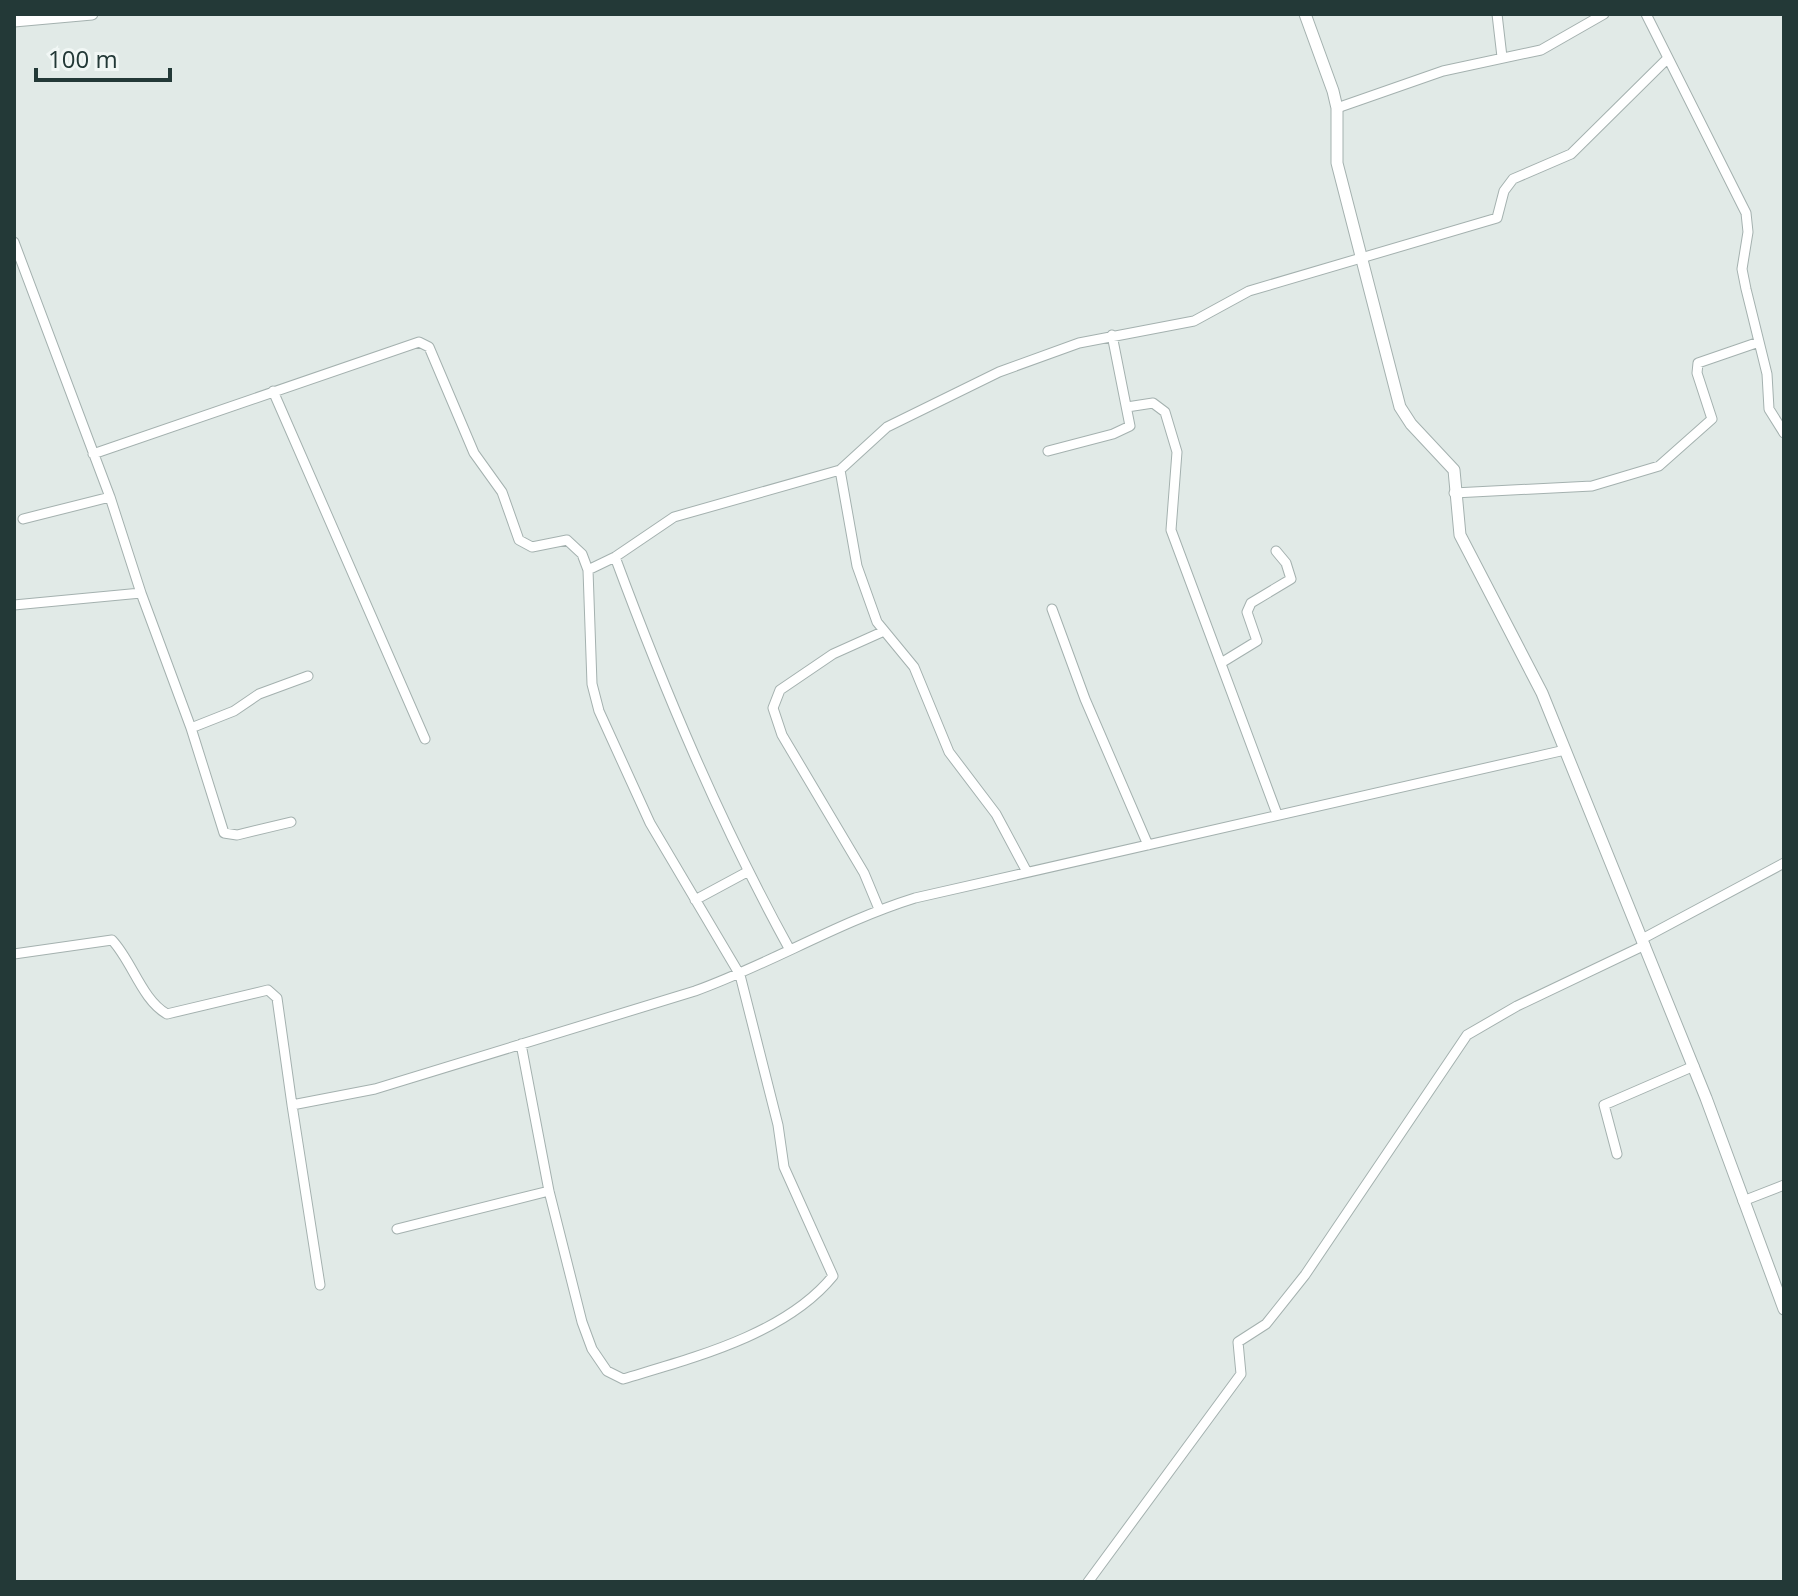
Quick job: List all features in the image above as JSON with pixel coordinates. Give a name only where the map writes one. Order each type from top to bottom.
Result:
[{"type":"street","points":[[14,21],[92,14]]},
{"type":"street","points":[[1305,14],[1337,108],[1337,163],[1400,407],[1411,424],[1454,470],[1460,535],[1542,693],[1694,1066],[1784,1309]]},
{"type":"street","points":[[1497,14],[1502,57]]},
{"type":"street","points":[[1337,108],[1443,71],[1559,43],[1604,14]]},
{"type":"street","points":[[1646,14],[1746,213],[1748,232],[1742,269],[1767,374],[1769,409],[1784,433]]},
{"type":"street","points":[[588,570],[615,557],[674,517],[840,470],[878,434],[916,410],[999,372],[1112,335],[1194,321],[1237,295],[1359,256],[1497,218],[1504,191],[1513,179],[1571,154],[1667,59]]},
{"type":"street","points":[[14,242],[110,497],[226,835],[291,822]]},
{"type":"street","points":[[1048,451],[1127,428],[1131,422],[1112,335]]},
{"type":"street","points":[[93,454],[424,342],[441,371],[478,462],[502,492],[519,540],[532,547],[561,540],[572,542],[582,554],[588,570],[592,684],[599,711],[650,823],[740,975],[778,1125],[784,1167],[831,1271],[829,1280],[780,1318],[714,1351],[656,1372],[617,1378],[607,1371],[592,1349],[582,1322],[549,1191],[521,1044]]},
{"type":"street","points":[[1454,493],[1592,486],[1659,466],[1712,419],[1697,373],[1698,363],[1759,342]]},
{"type":"street","points":[[273,391],[425,739]]},
{"type":"street","points":[[1127,407],[1157,403],[1165,412],[1178,456],[1170,513],[1171,530],[1277,814]]},
{"type":"street","points":[[840,470],[857,566],[882,632],[914,667],[949,752],[996,814],[1027,872]]},
{"type":"street","points":[[23,519],[110,497]]},
{"type":"street","points":[[1221,663],[1257,641],[1247,612],[1251,603],[1291,579],[1286,563],[1276,551]]},
{"type":"street","points":[[615,557],[705,785],[747,872],[790,950]]},
{"type":"street","points":[[14,605],[141,593]]},
{"type":"street","points":[[1052,609],[1085,699],[1148,845]]},
{"type":"street","points":[[879,909],[864,873],[782,735],[773,708],[780,690],[833,654],[882,632]]},
{"type":"street","points":[[191,728],[234,711],[259,694],[308,676]]},
{"type":"street","points":[[292,1105],[375,1089],[622,1015],[740,975],[879,909],[1277,814],[1565,750]]},
{"type":"street","points":[[1088,1582],[1241,1374],[1238,1342],[1266,1324],[1305,1275],[1463,1040],[1517,1006],[1644,942],[1784,863]]},
{"type":"street","points":[[695,900],[747,872]]},
{"type":"street","points":[[14,954],[112,940],[123,952],[153,1003],[167,1014],[261,989],[273,993],[277,998],[320,1285]]},
{"type":"street","points":[[1617,1154],[1604,1105],[1694,1066]]},
{"type":"street","points":[[1743,1201],[1784,1185]]},
{"type":"street","points":[[397,1229],[549,1191]]}]
